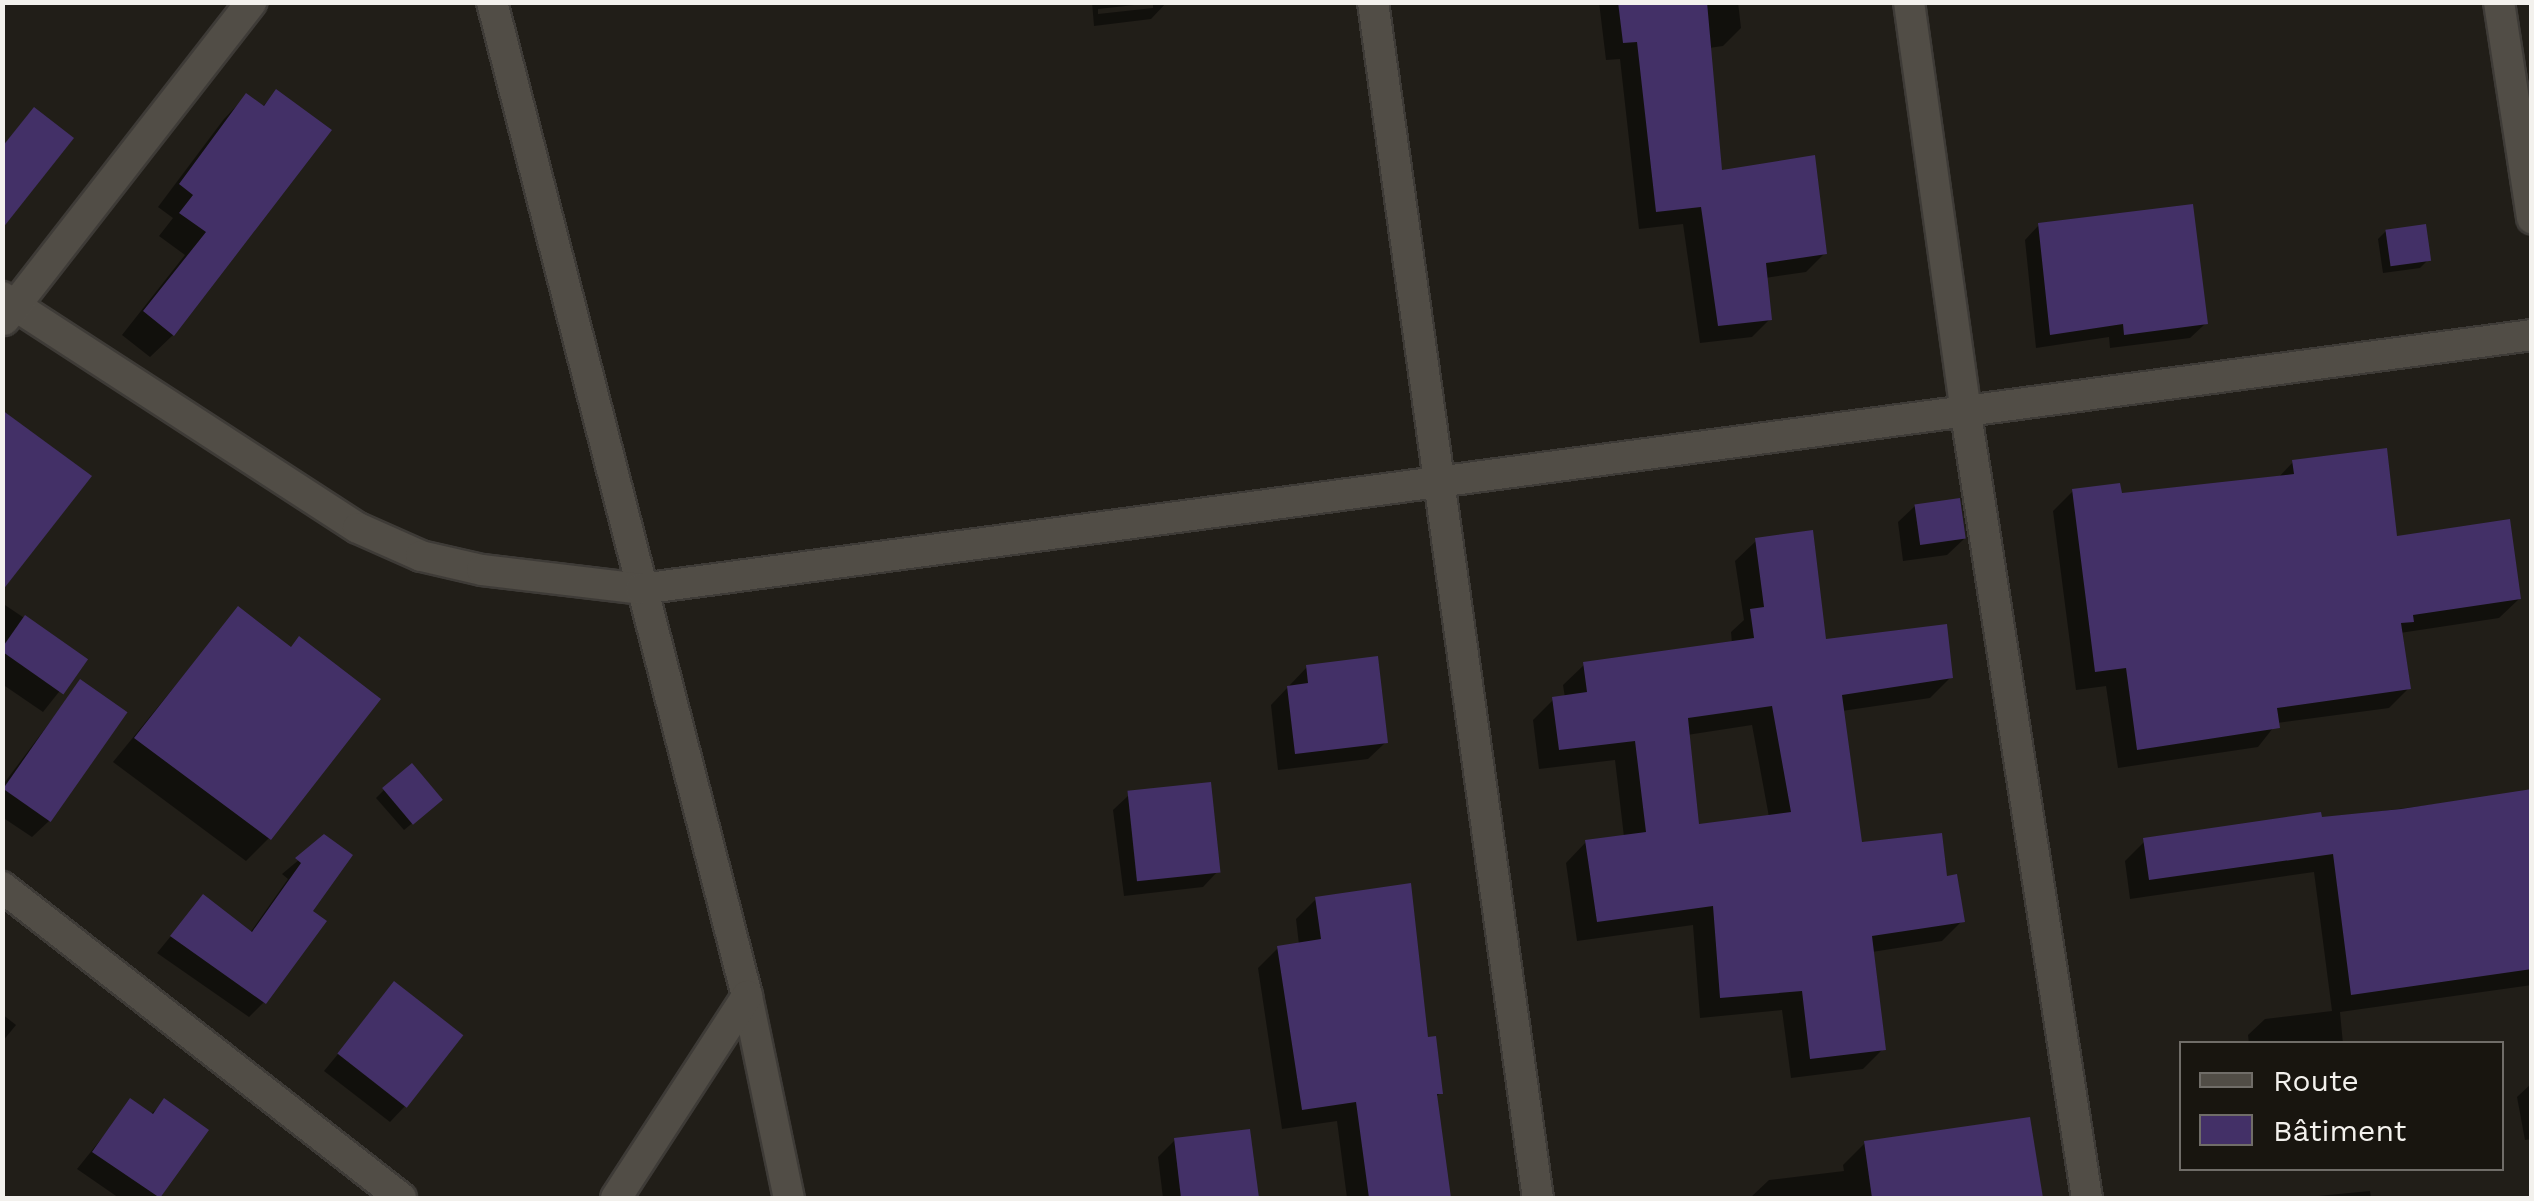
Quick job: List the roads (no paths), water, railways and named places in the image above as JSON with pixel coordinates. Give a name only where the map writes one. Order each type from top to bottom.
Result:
[{"type":"street","points":[[252,2],[7,308],[358,528],[422,556],[482,570],[642,588],[1966,414],[2532,335]]},
{"type":"street","points":[[492,2],[747,996],[789,1198]]},
{"type":"street","points":[[1372,2],[1538,1198]]},
{"type":"street","points":[[1910,2],[1966,414],[2087,1198]]},
{"type":"street","points":[[2500,2],[2532,218]]},
{"type":"street","points":[[2,887],[401,1198]]},
{"type":"street","points":[[616,1198],[747,996]]}]
